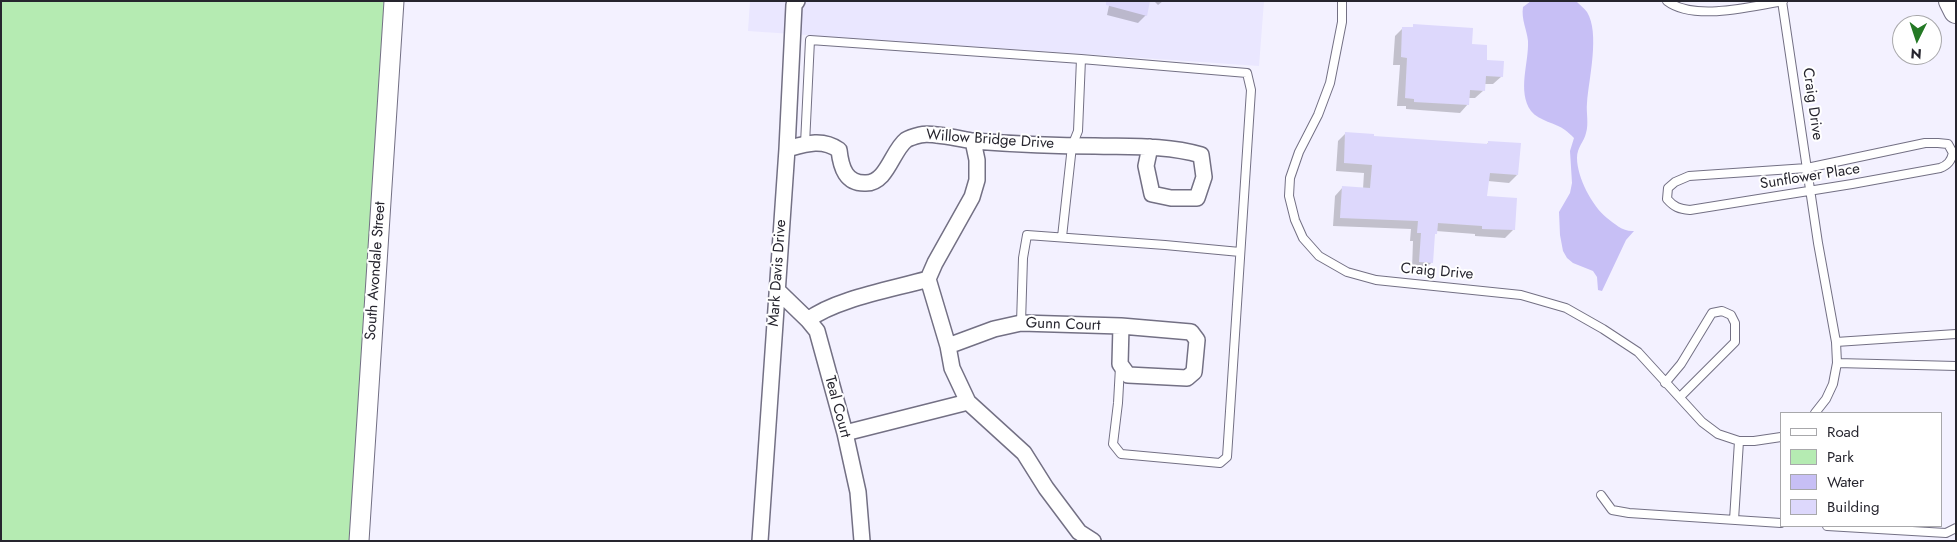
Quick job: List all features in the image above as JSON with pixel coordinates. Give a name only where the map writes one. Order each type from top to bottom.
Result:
[{"type":"main road","points":[[1951,1],[1956,11]]},
{"type":"street","name":"South Avondale Street","points":[[359,541],[394,1]]},
{"type":"street","name":"Mark Davis Drive","points":[[760,541],[787,149],[794,2]]},
{"type":"street","name":"Willow Bridge Drive","points":[[787,149],[805,144],[829,143],[839,150],[841,166],[848,178],[858,183],[869,184],[880,178],[906,140],[922,134],[973,140],[1072,146],[1150,147],[1181,149],[1201,155],[1204,177],[1197,198],[1171,198],[1152,194],[1146,166],[1150,147]]},
{"type":"street","points":[[973,140],[977,160],[977,180],[972,197],[935,262],[928,279],[948,346],[952,368],[968,402],[1024,453],[1046,488],[1080,532],[1093,541]]},
{"type":"street","points":[[808,320],[818,312],[846,302],[928,279]]},
{"type":"street","name":"Teal Court","points":[[777,290],[817,331],[845,434],[858,492],[862,541]]},
{"type":"street","name":"Gunn Court","points":[[948,346],[994,329],[1021,323],[1121,326],[1191,332],[1196,340],[1194,372],[1188,378],[1128,375],[1120,364],[1121,326]]},
{"type":"street","points":[[845,434],[968,402]]},
{"type":"lane","name":"Craig Drive","points":[[1342,1],[1342,22],[1330,83],[1290,178],[1289,196],[1295,220],[1303,238],[1319,256],[1347,272],[1376,280],[1521,295],[1566,308],[1638,352],[1702,422],[1718,434],[1739,441],[1780,437]]},
{"type":"lane","points":[[1666,1],[1678,8],[1699,11],[1721,11],[1782,1]]},
{"type":"lane","name":"Craig Drive","points":[[1782,1],[1818,243],[1836,342],[1837,363],[1833,384],[1826,399],[1816,412]]},
{"type":"lane","points":[[805,144],[810,40],[1247,73],[1251,90],[1227,457],[1220,463],[1120,454],[1113,444],[1120,364]]},
{"type":"lane","points":[[1062,237],[1072,146],[1078,131],[1081,59]]},
{"type":"lane","name":"Sunflower Place","points":[[1925,144],[1948,144],[1953,153],[1947,165],[1940,168],[1811,191],[1690,210],[1679,209],[1673,206],[1667,198],[1668,188],[1675,182],[1689,176],[1807,168],[1925,144]]},
{"type":"lane","points":[[1021,323],[1023,258],[1028,235],[1165,244],[1240,252]]},
{"type":"lane","points":[[1665,383],[1681,364],[1712,313],[1722,311],[1732,315],[1735,323],[1735,342],[1680,397]]},
{"type":"lane","points":[[1836,342],[1956,334]]},
{"type":"lane","points":[[1837,363],[1956,366]]},
{"type":"lane","points":[[1734,520],[1739,441]]},
{"type":"lane","points":[[1601,495],[1612,510],[1629,513],[1780,523]]},
{"type":"lane","points":[[1844,527],[1946,533],[1956,528]]},
{"type":"shaded area","points":[[750,1],[1264,1],[1259,66],[748,31]]},
{"type":"green space","points":[[1,1],[384,1],[350,541],[1,541]]},
{"type":"water","points":[[1531,1],[1576,1],[1587,12],[1591,21],[1593,43],[1587,103],[1587,126],[1585,136],[1578,151],[1578,166],[1586,191],[1601,213],[1619,227],[1634,231],[1626,240],[1602,291],[1598,290],[1597,277],[1593,271],[1573,263],[1563,251],[1559,212],[1570,193],[1572,183],[1570,151],[1574,138],[1561,128],[1534,114],[1527,103],[1524,86],[1528,41],[1523,20],[1523,7]]},
{"type":"building","points":[[1106,1],[1150,1],[1147,16],[1106,5]]},
{"type":"building","points":[[1413,24],[1473,28],[1472,44],[1487,45],[1487,60],[1504,61],[1503,77],[1486,76],[1485,91],[1470,90],[1469,105],[1414,102],[1414,99],[1405,98],[1407,58],[1401,57],[1402,27],[1413,27]]},
{"type":"building","points":[[1345,132],[1374,134],[1374,136],[1488,144],[1488,141],[1521,143],[1518,175],[1490,173],[1487,196],[1517,198],[1515,230],[1482,229],[1482,226],[1438,223],[1437,234],[1435,234],[1433,263],[1419,262],[1421,233],[1417,233],[1418,221],[1340,218],[1342,186],[1370,188],[1372,165],[1344,163]]}]
